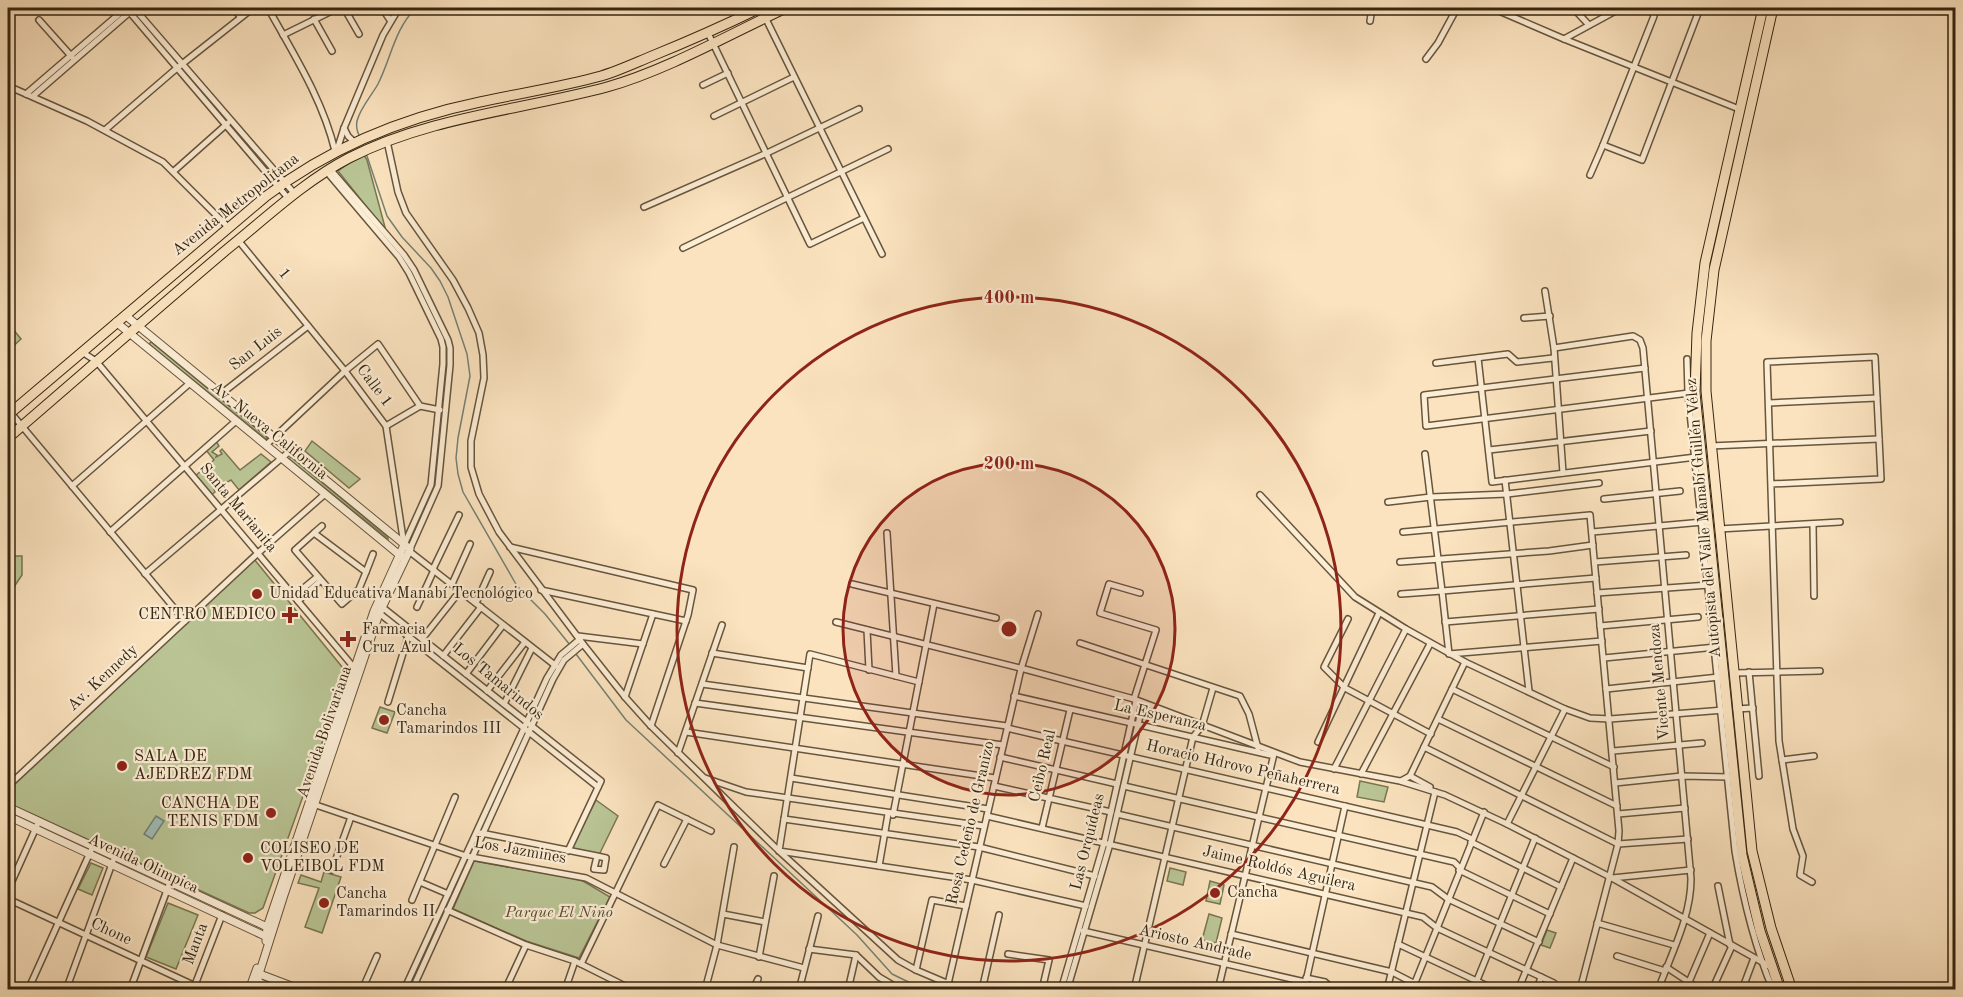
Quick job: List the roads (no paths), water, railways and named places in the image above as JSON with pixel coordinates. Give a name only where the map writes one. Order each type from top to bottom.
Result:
[{"type":"main road","name":"Avenida Metropolitana","points":[[9,414],[228,227],[282,184],[336,151],[371,135],[447,110],[604,75],[708,33],[760,8]]},
{"type":"main road","points":[[8,438],[238,240],[291,196],[328,170],[361,152],[410,133],[470,117],[610,86],[713,43],[765,12],[786,8]]},
{"type":"main road","name":"Autopista del Valle Manabí Guillén Vélez","points":[[1763,8],[1705,263],[1691,393],[1731,777],[1746,878],[1773,988]]},
{"type":"main road","name":"Autopista del Valle Manabí Guillén Vélez","points":[[1773,8],[1710,293],[1706,364],[1710,446],[1755,866],[1773,937],[1792,990]]},
{"type":"main road","points":[[541,90],[543,102]]},
{"type":"street","points":[[33,96],[131,8]]},
{"type":"street","points":[[131,8],[183,63],[291,196]]},
{"type":"street","points":[[131,8],[177,68],[229,122]]},
{"type":"street","points":[[233,8],[240,16]]},
{"type":"street","points":[[105,130],[252,8]]},
{"type":"street","points":[[268,8],[319,106],[336,151]]},
{"type":"street","points":[[283,35],[338,8]]},
{"type":"street","points":[[344,8],[359,34]]},
{"type":"street","points":[[382,8],[390,20]]},
{"type":"street","points":[[336,151],[390,20],[399,8]]},
{"type":"street","points":[[1370,21],[1372,8]]},
{"type":"street","points":[[1426,59],[1438,43],[1457,8]]},
{"type":"street","points":[[1492,8],[1740,110]]},
{"type":"street","points":[[1573,8],[1589,25]]},
{"type":"street","points":[[1564,39],[1621,8]]},
{"type":"street","points":[[1590,175],[1654,16],[1650,8]]},
{"type":"street","points":[[1603,145],[1642,160],[1699,8]]},
{"type":"street","points":[[765,12],[819,128],[882,254]]},
{"type":"street","points":[[314,19],[332,51]]},
{"type":"street","points":[[39,20],[73,58]]},
{"type":"street","points":[[708,33],[810,244],[864,218]]},
{"type":"street","points":[[26,94],[73,58]]},
{"type":"street","points":[[704,85],[728,73]]},
{"type":"street","points":[[714,116],[794,76]]},
{"type":"street","points":[[8,86],[105,130],[163,162],[228,227]]},
{"type":"street","points":[[644,207],[859,109]]},
{"type":"street","points":[[174,171],[229,122]]},
{"type":"street","points":[[344,128],[348,136],[356,142]]},
{"type":"street","points":[[387,141],[398,192],[406,213],[453,280],[478,333],[483,355],[484,378],[471,441],[471,467],[484,505],[510,547],[625,697],[701,776],[893,955],[916,970],[963,990]]},
{"type":"street","points":[[683,248],[888,149]]},
{"type":"street","name":"Avenida Bolivariana","points":[[249,990],[256,980],[312,803],[378,609],[437,490],[443,347],[412,277],[399,257],[328,170]]},
{"type":"street","name":"1","points":[[238,240],[308,326]]},
{"type":"street","points":[[1545,291],[1554,348],[1563,473]]},
{"type":"street","name":"Av. Nueva California","points":[[125,315],[408,548]]},
{"type":"street","points":[[1524,318],[1550,316]]},
{"type":"street","name":"Av. Nueva California","points":[[116,322],[402,557]]},
{"type":"street","name":"Calle 1","points":[[308,326],[386,426],[408,548]]},
{"type":"street","name":"San Luis","points":[[221,394],[308,326]]},
{"type":"street","name":"Vicente Mendoza","points":[[1554,348],[1633,336],[1642,344],[1691,870],[1690,895],[1684,918],[1658,990]]},
{"type":"street","points":[[266,445],[345,371],[378,344],[420,406],[442,411]]},
{"type":"street","name":"Santa Marianita","points":[[82,352],[96,361],[356,671]]},
{"type":"street","points":[[1436,363],[1508,354],[1517,362],[1553,358]]},
{"type":"street","points":[[1478,357],[1492,482],[1697,457]]},
{"type":"street","points":[[1771,484],[1881,479],[1875,357],[1767,362],[1769,403],[1771,484],[1778,671],[1778,734],[1793,829],[1803,856],[1800,875],[1812,882]]},
{"type":"street","points":[[1645,368],[1424,395],[1426,426],[1691,393],[1687,359]]},
{"type":"street","points":[[72,486],[190,383]]},
{"type":"street","points":[[1769,403],[1877,398]]},
{"type":"street","points":[[386,426],[420,406]]},
{"type":"street","points":[[9,414],[22,426],[185,621]]},
{"type":"street","points":[[110,532],[236,421]]},
{"type":"street","points":[[1489,450],[1651,431]]},
{"type":"street","points":[[1710,446],[1879,439]]},
{"type":"street","points":[[146,574],[290,451]]},
{"type":"street","points":[[1425,454],[1449,654]]},
{"type":"street","points":[[1577,471],[1579,486]]},
{"type":"street","points":[[1505,480],[1529,691]]},
{"type":"street","points":[[1388,502],[1431,497],[1507,494],[1599,483]]},
{"type":"street","points":[[1604,499],[1680,491]]},
{"type":"street","name":"Av. Kennedy","points":[[8,786],[324,494]]},
{"type":"street","points":[[1260,495],[1355,597],[1430,644],[1565,709],[1590,718],[1610,719],[1753,708]]},
{"type":"street","points":[[417,607],[459,515]]},
{"type":"street","points":[[1403,532],[1590,515],[1616,783],[1618,844],[1580,990]]},
{"type":"street","points":[[1592,532],[1704,522]]},
{"type":"street","points":[[1719,529],[1840,522]]},
{"type":"street","points":[[1813,524],[1814,596]]},
{"type":"street","points":[[322,526],[295,550],[342,604],[359,589],[373,554]]},
{"type":"street","points":[[314,533],[366,572]]},
{"type":"street","points":[[887,533],[896,676]]},
{"type":"street","points":[[452,584],[470,544]]},
{"type":"street","points":[[1400,562],[1550,551],[1593,545]]},
{"type":"street","points":[[510,547],[693,590],[686,621],[651,726]]},
{"type":"street","points":[[408,548],[556,667]]},
{"type":"street","points":[[1595,562],[1686,555]]},
{"type":"street","points":[[443,656],[478,605],[490,572]]},
{"type":"street","points":[[1401,594],[1596,578]]},
{"type":"street","points":[[296,598],[319,579]]},
{"type":"street","points":[[852,584],[996,618]]},
{"type":"street","points":[[1137,701],[1144,664],[1156,630],[1100,613],[1109,584],[1140,593]]},
{"type":"street","points":[[1597,593],[1711,585]]},
{"type":"street","points":[[541,590],[686,621]]},
{"type":"street","points":[[422,639],[460,591]]},
{"type":"street","points":[[879,866],[885,834],[897,795],[934,604]]},
{"type":"street","name":"Los Tamarindos","points":[[378,609],[408,637],[599,784],[568,851]]},
{"type":"street","name":"Los Tamarindos","points":[[378,609],[422,639],[504,704],[528,728]]},
{"type":"street","points":[[1445,622],[1599,609]]},
{"type":"street","points":[[1318,742],[1379,613]]},
{"type":"street","points":[[625,697],[653,614]]},
{"type":"street","name":"Rosa Cedeño de Granizo","points":[[948,984],[1014,696],[1038,614]]},
{"type":"street","points":[[1600,626],[1698,617]]},
{"type":"street","points":[[1348,619],[1324,667],[1345,688],[1431,734]]},
{"type":"street","points":[[836,622],[1137,701],[1258,750]]},
{"type":"street","points":[[466,674],[503,625]]},
{"type":"street","points":[[678,753],[722,625]]},
{"type":"street","points":[[1334,769],[1406,629]]},
{"type":"street","points":[[867,630],[869,670]]},
{"type":"street","points":[[388,702],[408,637]]},
{"type":"street","points":[[404,990],[445,909],[448,894],[483,834],[528,728],[562,657],[580,640],[643,644]]},
{"type":"street","points":[[1449,654],[1602,641]]},
{"type":"street","points":[[487,691],[525,642]]},
{"type":"street","points":[[1080,643],[1240,696],[1249,714],[1258,750]]},
{"type":"street","points":[[1361,774],[1430,644]]},
{"type":"street","points":[[1604,658],[1717,646]]},
{"type":"street","points":[[504,704],[532,648]]},
{"type":"street","points":[[712,653],[808,668]]},
{"type":"street","points":[[779,851],[810,654],[919,682]]},
{"type":"street","points":[[1400,781],[1410,776],[1465,662]]},
{"type":"street","points":[[1734,673],[1820,670]]},
{"type":"street","points":[[1749,672],[1759,777]]},
{"type":"street","points":[[1606,689],[1720,677]]},
{"type":"street","name":"Horacio Hdrovo Peñaherrera","points":[[702,684],[1007,727],[1457,832],[1522,869],[1561,887]]},
{"type":"street","points":[[1134,990],[1193,737],[1202,726],[1213,687]]},
{"type":"street","points":[[1452,689],[1614,767]]},
{"type":"street","name":"La Esperanza","points":[[1014,696],[1258,750],[1300,762],[1400,781],[1445,795]]},
{"type":"street","name":"Las Orquídeas","points":[[1067,990],[1107,844],[1137,701]]},
{"type":"street","name":"Las Orquídeas","points":[[1127,755],[1138,725],[1137,701]]},
{"type":"street","points":[[695,703],[1003,745]]},
{"type":"street","points":[[1507,824],[1565,709]]},
{"type":"street","name":"Ceibo Real","points":[[1042,828],[1070,710]]},
{"type":"street","points":[[1438,719],[1617,806]]},
{"type":"street","points":[[412,990],[469,856],[476,832],[528,728]]},
{"type":"street","points":[[686,732],[995,778]]},
{"type":"street","points":[[1613,751],[1702,743]]},
{"type":"street","points":[[1424,747],[1618,844],[1688,839]]},
{"type":"street","points":[[1742,749],[1756,748]]},
{"type":"street","points":[[1218,990],[1274,755]]},
{"type":"street","points":[[1782,760],[1814,756]]},
{"type":"street","points":[[1000,757],[1454,862],[1460,869],[1550,914]]},
{"type":"street","points":[[701,776],[746,792],[984,826]]},
{"type":"street","points":[[1410,776],[1611,877],[1767,965]]},
{"type":"street","points":[[1616,783],[1682,776],[1731,777]]},
{"type":"street","points":[[791,778],[988,808]]},
{"type":"street","points":[[994,786],[1432,887],[1448,899],[1539,942]]},
{"type":"street","points":[[1387,990],[1435,792]]},
{"type":"street","points":[[412,900],[455,797]]},
{"type":"street","name":"Avenida Bolivariana","points":[[256,980],[267,937],[267,927],[312,803]]},
{"type":"street","name":"Los Jazmines","points":[[312,803],[469,856],[575,875],[616,892],[717,945],[804,968]]},
{"type":"street","points":[[565,990],[658,805],[711,831]]},
{"type":"street","points":[[1304,990],[1345,806]]},
{"type":"street","name":"Avenida Olimpica","points":[[8,807],[267,927]]},
{"type":"street","points":[[1618,814],[1685,808]]},
{"type":"street","points":[[1413,987],[1484,812]]},
{"type":"street","name":"Avenida Olimpica","points":[[8,816],[267,937]]},
{"type":"street","name":"Jaime Roldós Aguilera","points":[[987,816],[1423,917],[1437,928],[1554,983]]},
{"type":"street","points":[[332,870],[351,817]]},
{"type":"street","points":[[664,864],[687,819]]},
{"type":"street","points":[[784,819],[979,848],[1095,876]]},
{"type":"street","points":[[8,890],[39,821]]},
{"type":"street","points":[[476,832],[597,856]]},
{"type":"street","points":[[1473,990],[1535,838]]},
{"type":"street","name":"Las Orquídeas","points":[[1061,990],[1082,931],[1086,906],[1107,844]]},
{"type":"street","points":[[28,990],[93,846]]},
{"type":"street","points":[[705,990],[717,945],[734,847]]},
{"type":"street","points":[[779,851],[972,880],[1086,906]]},
{"type":"street","points":[[66,990],[115,856]]},
{"type":"street","points":[[1518,990],[1574,858]]},
{"type":"street","points":[[1611,877],[1691,870]]},
{"type":"street","points":[[759,957],[774,876]]},
{"type":"street","points":[[130,990],[170,882]]},
{"type":"street","points":[[420,882],[448,894]]},
{"type":"street","points":[[1712,990],[1731,946],[1718,886]]},
{"type":"street","name":"Chone","points":[[8,899],[204,990]]},
{"type":"street","points":[[916,970],[932,900],[966,906]]},
{"type":"street","name":"Manta","points":[[194,987],[225,908]]},
{"type":"street","points":[[445,909],[526,945],[578,962],[633,990]]},
{"type":"street","points":[[723,914],[765,922]]},
{"type":"street","points":[[982,990],[999,915]]},
{"type":"street","points":[[799,990],[818,916]]},
{"type":"street","points":[[1598,922],[1674,945]]},
{"type":"street","name":"Ariosto Andrade","points":[[1082,931],[1224,964],[1324,982],[1334,990]]},
{"type":"street","points":[[1689,982],[1710,933]]},
{"type":"street","points":[[1231,934],[1392,972],[1413,987],[1427,990]]},
{"type":"street","points":[[1398,944],[1496,990]]},
{"type":"street","points":[[505,990],[526,945]]},
{"type":"street","points":[[809,949],[856,955],[879,977],[901,990]]},
{"type":"street","points":[[1008,954],[1049,960],[1042,990]]},
{"type":"street","points":[[848,990],[856,955]]},
{"type":"street","points":[[362,990],[377,956]]},
{"type":"street","points":[[1617,956],[1666,969],[1701,990]]},
{"type":"street","points":[[1742,990],[1754,958]]},
{"type":"street","points":[[1536,990],[1541,977]]},
{"type":"street","points":[[753,990],[758,979]]},
{"type":"street","points":[[256,980],[278,990]]},
{"type":"street","points":[[256,980],[302,990]]},
{"type":"street","points":[[8,983],[21,990]]},
{"type":"water","points":[[156,816],[164,821],[152,839],[144,834]]},
{"type":"waterway","points":[[359,135],[357,125],[363,106],[383,74],[403,25],[416,8]]},
{"type":"waterway","points":[[366,153],[387,216],[440,281],[448,297],[467,354],[470,376],[456,458],[463,492],[517,586],[545,614],[570,645]]},
{"type":"waterway","points":[[576,654],[626,720],[857,935],[892,974],[925,990]]},
{"type":"place","name":"Unidad Educativa Manabí Tecnológico","points":[[257,594]]},
{"type":"place","name":"CENTRO MEDICO","points":[[290,615]]},
{"type":"place","name":"Farmacia Cruz Azul","points":[[348,639]]},
{"type":"place","name":"Cancha Tamarindos III","points":[[384,720]]},
{"type":"place","name":"SALA DE AJEDREZ FDM","points":[[122,766]]},
{"type":"place","name":"CANCHA DE TENIS FDM","points":[[271,813]]},
{"type":"place","name":"COLISEO DE VOLEIBOL FDM","points":[[248,858]]},
{"type":"place","name":"Cancha","points":[[1215,893]]},
{"type":"place","name":"Cancha Tamarindos II","points":[[324,903]]},
{"type":"park label","name":"Parque El Niño","points":[[559,913]]}]
